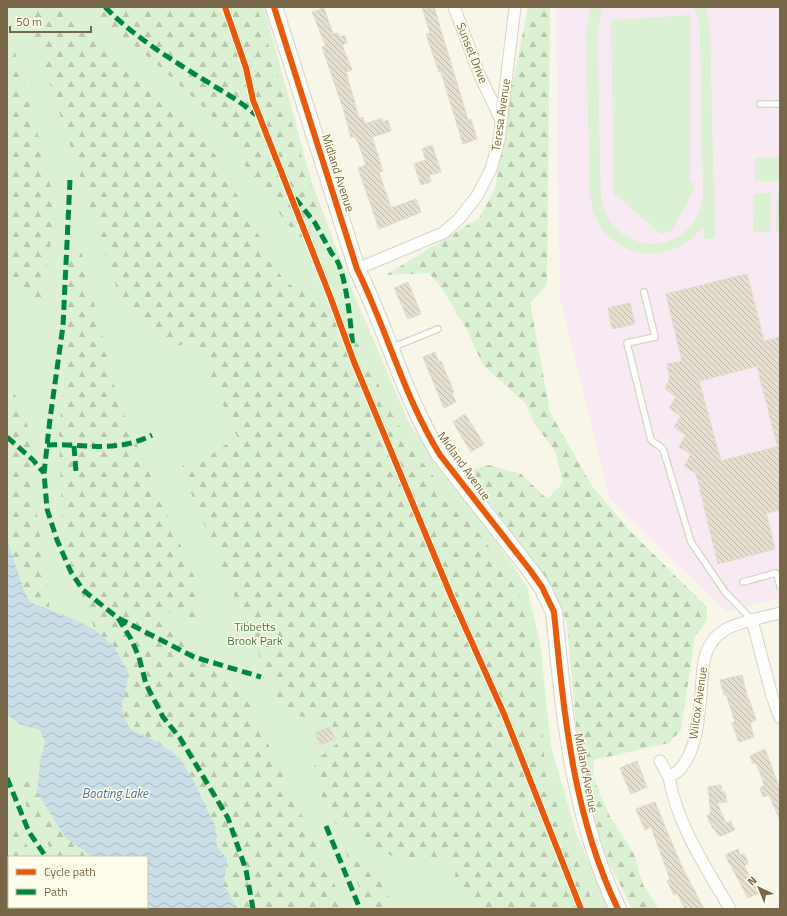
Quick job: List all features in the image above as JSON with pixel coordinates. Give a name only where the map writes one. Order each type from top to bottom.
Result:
[{"type":"street","name":"Midland Avenue","points":[[274,7],[357,269],[429,438],[440,455],[530,570],[552,604],[569,749],[576,788],[587,829],[606,883],[618,909]]},
{"type":"street","name":"Sunset Drive","points":[[454,7],[480,76],[501,120]]},
{"type":"street","name":"Teresa Avenue","points":[[357,269],[442,233],[459,219],[477,196],[491,169],[499,140],[514,7]]},
{"type":"street","name":"Wilcox Avenue","points":[[669,777],[681,769],[692,750],[700,703],[701,673],[707,650],[715,638],[725,629],[780,613]]},
{"type":"street","points":[[752,620],[772,696],[780,718]]},
{"type":"street","points":[[660,761],[669,777],[673,800],[682,820],[730,909]]},
{"type":"lane","points":[[760,104],[780,104]]},
{"type":"lane","points":[[644,292],[655,337],[627,342],[651,440],[663,449],[691,542],[725,592],[752,620]]},
{"type":"lane","points":[[391,348],[438,329]]},
{"type":"lane","points":[[743,582],[776,573],[780,586]]},
{"type":"shaded area","points":[[556,7],[780,7],[780,598],[727,612],[610,499],[560,297]]},
{"type":"green space","name":"Tibbetts Brook Park","points":[[7,7],[264,7],[311,180],[353,292],[410,425],[506,555],[527,587],[540,643],[551,746],[576,833],[610,909],[7,909]]},
{"type":"green space","points":[[39,7],[57,8],[168,104],[214,153],[281,276],[293,287],[322,299],[360,347],[408,444],[513,577],[534,639],[546,776],[595,909],[473,909],[455,876],[457,864],[429,856],[404,863],[332,821],[314,777],[315,761],[339,742],[331,722],[299,716],[280,704],[181,469],[186,459],[212,454],[237,437],[200,352],[192,342],[173,347],[137,316],[118,292],[30,23]]},
{"type":"green space","points":[[87,7],[257,7],[319,214],[306,206],[316,244],[299,238],[268,199],[245,165],[229,134],[197,101],[153,61]]},
{"type":"green space","points":[[528,7],[550,7],[547,285],[530,303],[550,412],[592,486],[632,533],[707,607],[707,621],[695,636],[681,730],[669,743],[594,760],[593,776],[609,815],[634,854],[643,885],[659,909],[632,909],[596,836],[579,759],[567,624],[552,586],[466,471],[489,465],[521,474],[547,499],[563,483],[555,451],[534,423],[526,404],[483,365],[466,328],[443,290],[429,273],[386,275],[479,218],[495,189],[506,118]]},
{"type":"green space","points":[[591,7],[603,7],[597,31],[601,200],[609,219],[621,232],[635,241],[652,244],[668,241],[683,233],[695,220],[703,201],[700,30],[694,7],[705,7],[710,30],[715,238],[704,239],[704,226],[688,241],[671,250],[653,253],[635,251],[618,244],[605,232],[595,215],[590,194],[586,32]]},
{"type":"green space","points":[[690,15],[690,180],[695,187],[672,231],[661,234],[619,198],[621,195],[614,195],[611,20]]},
{"type":"green space","points":[[7,23],[45,160],[56,213],[39,311],[7,282]]},
{"type":"green space","points":[[755,158],[780,158],[780,181],[755,181]]},
{"type":"green space","points":[[754,193],[771,193],[770,232],[753,232]]},
{"type":"green space","points":[[777,194],[780,194],[780,232],[776,232]]},
{"type":"green space","points":[[82,253],[118,401],[197,583],[199,619],[163,611],[175,630],[218,674],[248,701],[346,909],[238,909],[224,886],[227,858],[217,847],[215,826],[158,742],[131,730],[124,718],[122,704],[129,674],[114,647],[95,630],[72,568],[62,515],[59,438],[65,360],[65,257]]},
{"type":"green space","points":[[7,375],[29,429],[31,468],[50,611],[30,602],[24,592],[8,544]]},
{"type":"green space","points":[[20,765],[66,838],[92,856],[56,856],[33,824],[18,784]]},
{"type":"green space","points":[[7,811],[33,856],[8,856],[8,908],[60,909],[7,909]]},
{"type":"green space","points":[[346,852],[357,855],[373,866],[382,881],[393,909],[367,909]]},
{"type":"water","name":"Boating Lake","points":[[7,540],[24,591],[30,602],[73,619],[95,630],[114,647],[129,674],[122,704],[124,718],[131,730],[158,742],[180,759],[192,778],[215,826],[217,847],[227,858],[224,886],[238,909],[115,909],[148,908],[148,856],[92,856],[66,838],[37,792],[40,762],[45,742],[40,730],[19,724],[7,714]]},
{"type":"building","points":[[422,7],[434,7],[468,120],[471,119],[477,139],[463,144],[441,72],[439,72],[426,34],[430,33]]},
{"type":"building","points":[[324,8],[333,34],[338,33],[340,37],[345,35],[347,43],[342,45],[352,70],[346,72],[359,118],[363,117],[365,124],[382,118],[383,122],[388,120],[391,131],[372,137],[383,171],[379,172],[391,208],[416,199],[421,212],[379,229],[358,168],[366,165],[358,142],[354,136],[351,138],[344,111],[322,47],[326,46],[312,12]]},
{"type":"building","points":[[432,145],[441,172],[429,175],[431,182],[421,185],[414,164],[426,160],[422,149]]},
{"type":"building","points":[[747,274],[764,341],[780,337],[780,444],[777,445],[757,366],[699,381],[721,461],[780,446],[780,510],[766,513],[775,549],[718,564],[696,473],[684,466],[691,454],[679,447],[686,435],[674,427],[681,416],[669,408],[676,397],[665,389],[670,378],[667,364],[682,361],[666,294]]},
{"type":"building","points":[[408,282],[421,314],[408,319],[394,288]]},
{"type":"building","points":[[630,303],[635,324],[612,329],[608,308]]},
{"type":"building","points":[[435,352],[439,362],[441,361],[454,392],[452,393],[456,402],[444,408],[423,357]]},
{"type":"building","points":[[465,414],[484,444],[471,452],[453,422]]},
{"type":"building","points":[[742,675],[748,700],[749,699],[756,720],[750,723],[754,737],[739,742],[732,723],[735,722],[726,694],[724,695],[720,680]]},
{"type":"building","points":[[330,727],[335,739],[320,745],[315,733]]},
{"type":"building","points":[[765,749],[780,789],[780,820],[769,795],[763,797],[760,788],[764,786],[762,778],[756,763],[753,764],[750,756]]},
{"type":"building","points":[[637,761],[647,787],[631,794],[620,768]]},
{"type":"building","points":[[721,785],[722,792],[725,792],[727,802],[717,803],[726,823],[731,821],[735,830],[721,836],[718,835],[714,828],[713,829],[707,816],[711,813],[708,787]]},
{"type":"building","points":[[655,802],[681,865],[704,909],[685,909],[677,893],[674,895],[667,881],[670,879],[651,827],[645,830],[636,809]]},
{"type":"building","points":[[738,849],[740,855],[744,854],[748,863],[744,866],[759,893],[748,898],[725,855]]},
{"type":"marked path","points":[[105,7],[150,45],[236,100],[256,115]]},
{"type":"marked path","points":[[70,180],[63,326],[44,473],[47,509],[57,540],[71,572],[83,590],[118,618],[194,657],[261,677]]},
{"type":"marked path","points":[[295,198],[315,223],[332,254],[337,260],[341,270],[347,298],[353,348]]},
{"type":"marked path","points":[[47,445],[113,446],[138,441],[152,435]]},
{"type":"marked path","points":[[7,437],[33,460],[44,473]]},
{"type":"marked path","points":[[74,446],[76,472]]},
{"type":"marked path","points":[[118,618],[131,639],[139,657],[146,684],[163,717],[180,738],[228,818],[246,870],[253,909]]},
{"type":"marked path","points":[[7,778],[29,832],[45,856]]},
{"type":"marked path","points":[[326,826],[360,909]]},
{"type":"cycle path","points":[[225,7],[246,68],[253,100],[330,296],[354,362],[452,598],[504,714],[581,909]]},
{"type":"cycle path","points":[[274,7],[357,269],[368,292],[416,410],[440,455],[530,570],[542,587],[554,612],[562,688],[573,764],[590,838],[618,909]]}]
